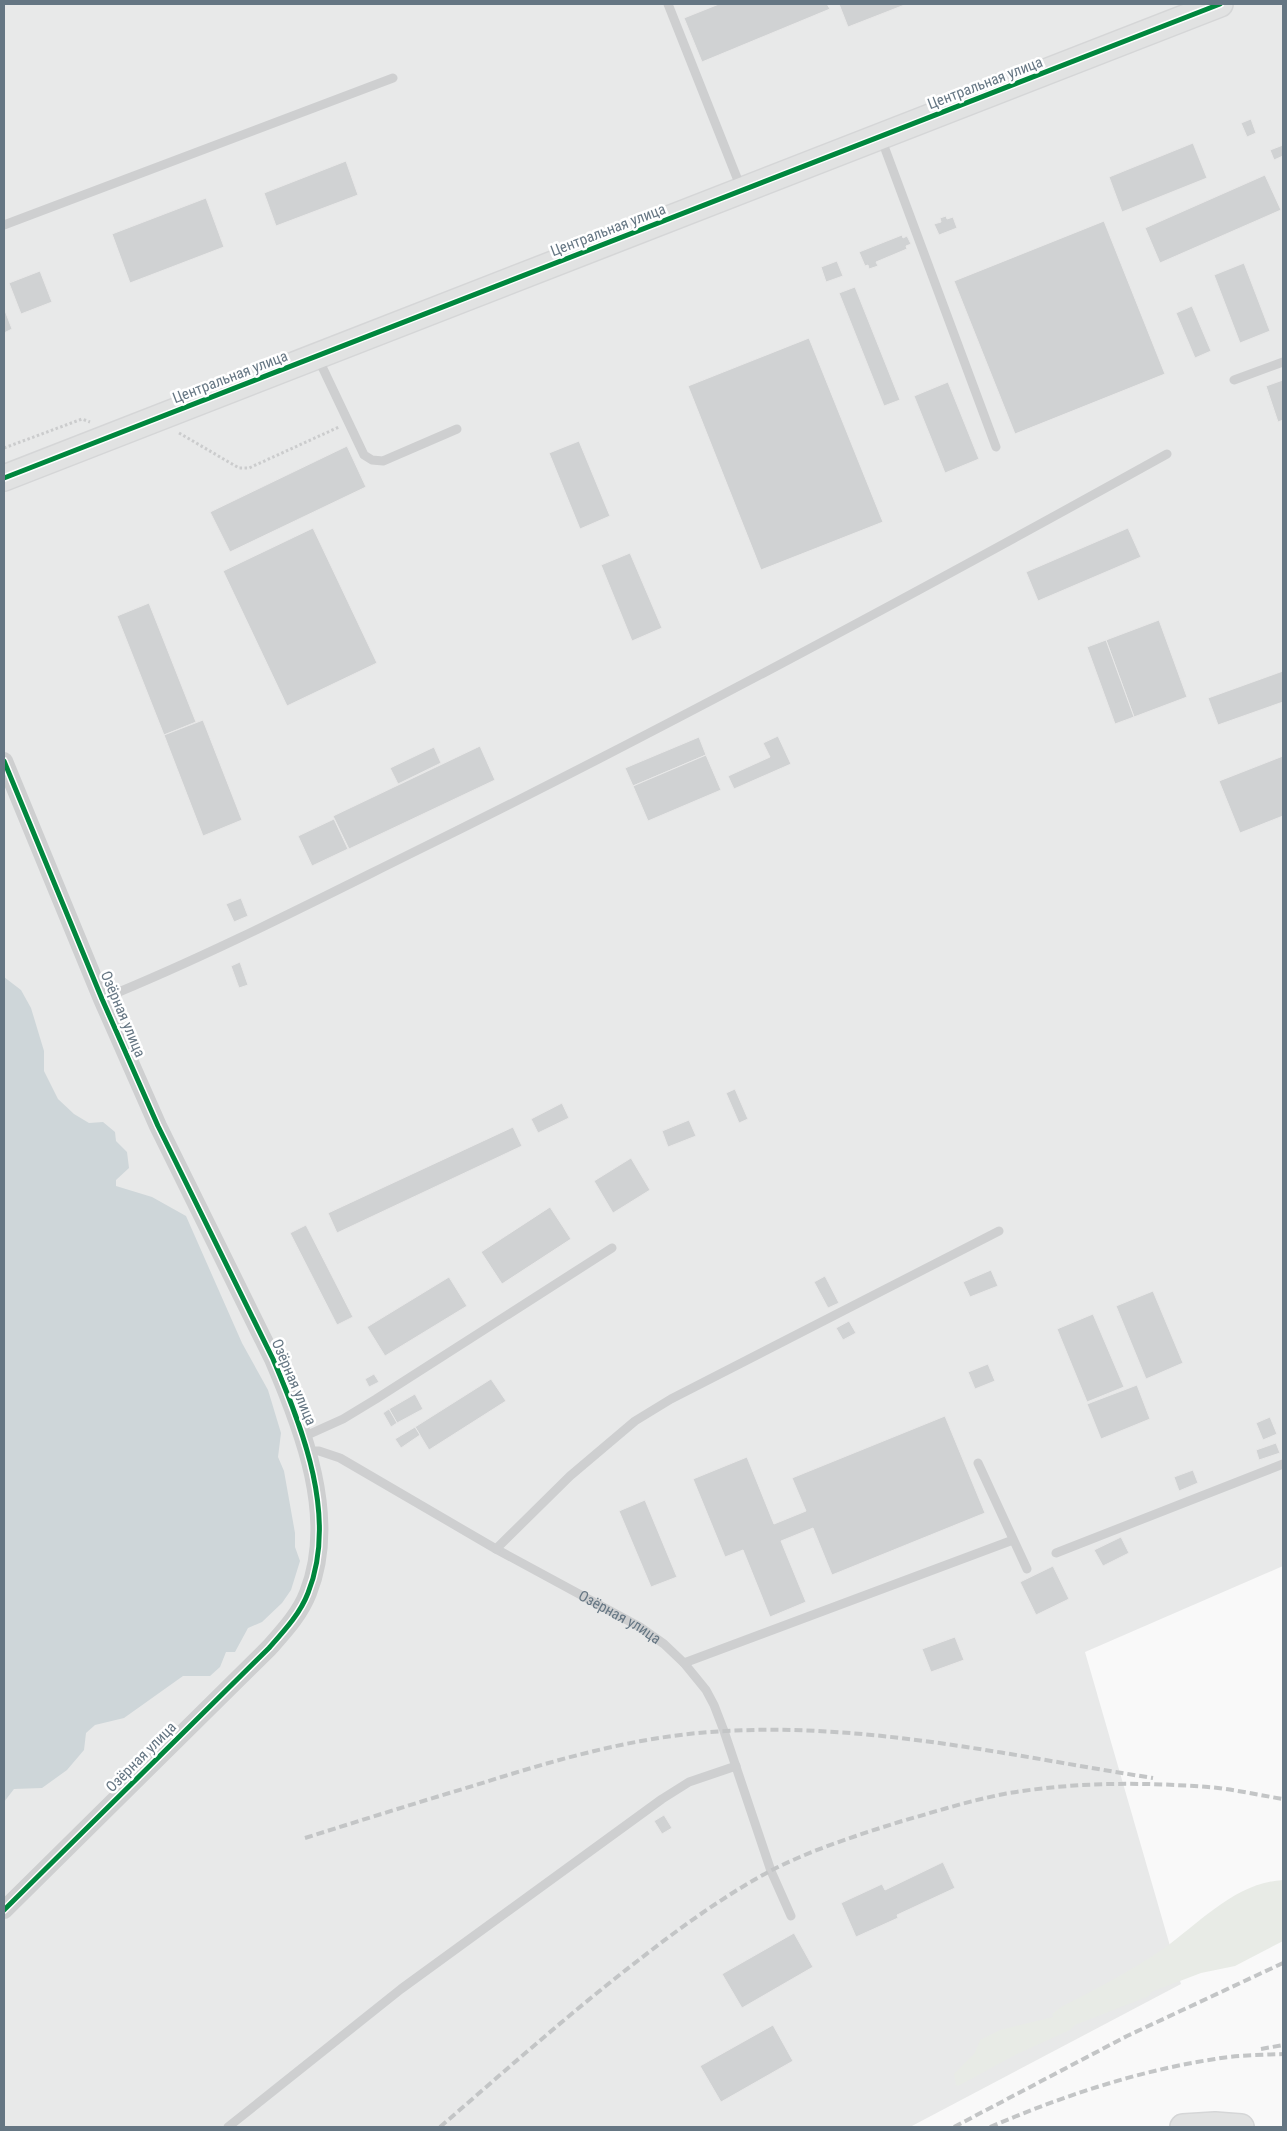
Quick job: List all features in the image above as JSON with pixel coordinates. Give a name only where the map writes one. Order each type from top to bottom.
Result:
[{"type":"street","name":"Центральная улица","points":[[4,478],[1220,4]]},
{"type":"street","name":"Озёрная улица","points":[[4,761],[102,999],[173,1158],[273,1359],[306,1444],[317,1499],[320,1537],[317,1567],[308,1595],[292,1622],[262,1655],[4,1910]]},
{"type":"street","points":[[1183,2127],[1241,2127]]},
{"type":"lane","points":[[668,4],[742,191]]},
{"type":"lane","points":[[4,225],[394,78]]},
{"type":"lane","points":[[881,137],[996,447]]},
{"type":"lane","points":[[317,356],[364,455],[372,460],[383,461],[457,429]]},
{"type":"lane","points":[[1234,380],[1283,362]]},
{"type":"lane","points":[[102,999],[196,959],[581,770],[913,595],[1167,454]]},
{"type":"lane","points":[[496,1549],[570,1476],[635,1422],[671,1399],[999,1231]]},
{"type":"lane","points":[[306,1444],[326,1428],[368,1404],[612,1248]]},
{"type":"lane","name":"Озёрная улица","points":[[306,1444],[340,1458],[496,1549],[640,1628],[664,1644],[684,1662],[706,1690],[714,1705],[776,1884],[792,1916]]},
{"type":"lane","points":[[978,1463],[1027,1569]]},
{"type":"lane","points":[[1056,1553],[1283,1464]]},
{"type":"lane","points":[[684,1662],[1013,1540]]},
{"type":"lane","points":[[228,2127],[401,1989],[662,1799],[689,1782],[736,1766]]},
{"type":"path","points":[[4,448],[82,419],[90,422],[98,441]]},
{"type":"path","points":[[172,435],[180,433],[239,468],[249,468],[348,423]]},
{"type":"shaded area","points":[[4,4],[1283,4],[1283,1566],[1085,1652],[1181,1984],[910,2127],[4,2127]]},
{"type":"shaded area","points":[[4,977],[21,990],[31,1008],[44,1051],[44,1071],[58,1099],[74,1114],[89,1123],[103,1122],[115,1132],[116,1141],[127,1152],[129,1168],[116,1180],[116,1186],[152,1197],[186,1216],[242,1343],[268,1390],[281,1433],[278,1457],[284,1471],[295,1533],[295,1547],[300,1561],[291,1590],[282,1603],[262,1622],[248,1628],[235,1652],[226,1652],[220,1667],[210,1676],[183,1676],[124,1718],[95,1725],[86,1733],[84,1750],[67,1770],[42,1788],[14,1789],[4,1802]]},
{"type":"shaded area","points":[[1283,1880],[1283,1941],[1235,1966],[1201,1973],[1151,1992],[1149,1996],[1075,2025],[1070,2030],[1015,2055],[958,2086],[956,2085],[954,2074],[975,2053],[980,2040],[1000,2030],[1053,2017],[1052,2014],[1061,2007],[1100,1987],[1163,1949],[1234,1896],[1249,1888]]},
{"type":"building","points":[[719,4],[827,4],[830,9],[702,62],[684,18]]},
{"type":"building","points":[[839,4],[907,4],[848,27]]},
{"type":"building","points":[[1251,119],[1256,133],[1247,137],[1241,123]]},
{"type":"building","points":[[1193,143],[1207,178],[1122,212],[1109,177]]},
{"type":"building","points":[[1283,145],[1283,156],[1274,160],[1270,150]]},
{"type":"building","points":[[346,161],[358,195],[276,226],[264,193]]},
{"type":"building","points":[[1265,175],[1281,210],[1160,263],[1145,228]]},
{"type":"building","points":[[206,198],[224,247],[130,283],[112,234]]},
{"type":"building","points":[[946,216],[947,219],[953,217],[957,228],[939,235],[934,224],[941,222],[940,218]]},
{"type":"building","points":[[1104,221],[1165,374],[1015,434],[954,281]]},
{"type":"building","points":[[902,235],[903,238],[907,236],[911,244],[906,246],[907,249],[876,262],[878,266],[869,269],[868,265],[865,266],[859,252]]},
{"type":"building","points":[[837,261],[843,276],[826,282],[821,267]]},
{"type":"building","points":[[1244,263],[1270,331],[1240,343],[1214,275]]},
{"type":"building","points":[[40,271],[52,302],[21,314],[9,283]]},
{"type":"building","points":[[855,287],[900,400],[884,406],[839,293]]},
{"type":"building","points":[[1192,306],[1211,351],[1195,358],[1176,313]]},
{"type":"building","points":[[4,308],[12,329],[4,333]]},
{"type":"building","points":[[809,338],[883,522],[761,570],[688,386]]},
{"type":"building","points":[[1283,380],[1283,420],[1278,422],[1266,386]]},
{"type":"building","points":[[948,382],[979,459],[945,473],[914,396]]},
{"type":"building","points":[[579,441],[610,516],[580,529],[549,453]]},
{"type":"building","points":[[347,446],[366,487],[230,552],[210,512]]},
{"type":"building","points":[[313,528],[377,663],[287,706],[223,571]]},
{"type":"building","points":[[1128,528],[1141,557],[1038,601],[1026,572]]},
{"type":"building","points":[[630,553],[662,628],[632,641],[601,565]]},
{"type":"building","points":[[149,603],[196,722],[164,735],[117,616]]},
{"type":"building","points":[[1159,620],[1187,697],[1134,717],[1106,640]]},
{"type":"building","points":[[1106,640],[1134,717],[1115,724],[1087,647]]},
{"type":"building","points":[[1283,671],[1283,702],[1218,725],[1208,698]]},
{"type":"building","points":[[203,720],[242,820],[203,836],[164,735]]},
{"type":"building","points":[[778,736],[791,764],[734,789],[728,776],[770,757],[763,743]]},
{"type":"building","points":[[699,737],[706,755],[633,786],[625,768]]},
{"type":"building","points":[[480,746],[495,780],[349,849],[333,816]]},
{"type":"building","points":[[434,747],[441,763],[398,784],[390,768]]},
{"type":"building","points":[[706,755],[721,790],[648,821],[633,786]]},
{"type":"building","points":[[1283,756],[1283,816],[1240,833],[1219,781]]},
{"type":"building","points":[[334,819],[348,849],[312,866],[298,836]]},
{"type":"building","points":[[241,898],[248,916],[234,922],[226,904]]},
{"type":"building","points":[[240,962],[248,985],[239,988],[231,966]]},
{"type":"building","points":[[735,1089],[748,1119],[739,1123],[726,1093]]},
{"type":"building","points":[[562,1103],[569,1118],[538,1133],[531,1119]]},
{"type":"building","points":[[689,1120],[696,1136],[668,1147],[662,1131]]},
{"type":"building","points":[[513,1127],[522,1146],[337,1233],[328,1213]]},
{"type":"building","points":[[631,1158],[650,1190],[613,1213],[594,1181]]},
{"type":"building","points":[[550,1207],[571,1239],[502,1284],[481,1252]]},
{"type":"building","points":[[306,1225],[353,1317],[337,1325],[290,1233]]},
{"type":"building","points":[[991,1270],[998,1286],[970,1297],[963,1282]]},
{"type":"building","points":[[825,1276],[839,1303],[828,1308],[814,1282]]},
{"type":"building","points":[[449,1277],[467,1306],[385,1356],[367,1327]]},
{"type":"building","points":[[1153,1291],[1183,1363],[1146,1379],[1116,1306]]},
{"type":"building","points":[[1093,1314],[1124,1387],[1087,1402],[1057,1329]]},
{"type":"building","points":[[849,1321],[856,1333],[843,1340],[836,1328]]},
{"type":"building","points":[[988,1364],[995,1381],[975,1389],[968,1372]]},
{"type":"building","points":[[374,1374],[379,1382],[369,1387],[365,1379]]},
{"type":"building","points":[[491,1379],[506,1401],[429,1450],[415,1427]]},
{"type":"building","points":[[1137,1385],[1150,1419],[1101,1439],[1087,1404]]},
{"type":"building","points":[[415,1394],[423,1409],[397,1423],[389,1409]]},
{"type":"building","points":[[389,1409],[397,1423],[391,1427],[383,1413]]},
{"type":"building","points":[[945,1416],[985,1513],[832,1575],[813,1528],[781,1541],[806,1602],[770,1617],[743,1550],[725,1557],[693,1479],[747,1457],[774,1524],[806,1511],[792,1478]]},
{"type":"building","points":[[1270,1417],[1277,1434],[1263,1440],[1256,1423]]},
{"type":"building","points":[[415,1427],[420,1435],[401,1448],[395,1439]]},
{"type":"building","points":[[1276,1443],[1280,1453],[1259,1460],[1256,1450]]},
{"type":"building","points":[[1193,1470],[1198,1483],[1179,1491],[1174,1477]]},
{"type":"building","points":[[645,1500],[677,1577],[651,1587],[619,1511]]},
{"type":"building","points":[[1121,1537],[1129,1553],[1103,1566],[1094,1550]]},
{"type":"building","points":[[1053,1566],[1069,1599],[1036,1615],[1020,1582]]},
{"type":"building","points":[[955,1637],[964,1660],[931,1672],[922,1649]]},
{"type":"building","points":[[664,1815],[672,1828],[662,1834],[654,1821]]},
{"type":"building","points":[[943,1862],[955,1888],[897,1915],[898,1918],[856,1937],[841,1903],[882,1884],[885,1890]]},
{"type":"building","points":[[794,1933],[813,1967],[742,2008],[722,1974]]},
{"type":"building","points":[[773,2025],[793,2061],[721,2102],[700,2066]]},
{"type":"railway","points":[[305,1838],[568,1758],[631,1743],[694,1733],[780,1730],[834,1732],[887,1737],[994,1751],[1153,1778]]},
{"type":"railway","points":[[440,2127],[564,2020],[671,1935],[719,1901],[770,1871],[817,1850],[899,1822],[964,1803],[1004,1794],[1055,1787],[1106,1784],[1182,1785],[1227,1789],[1283,1799]]},
{"type":"railway","points":[[954,2127],[1127,2036],[1283,1963]]},
{"type":"railway","points":[[1261,2049],[1283,2045]]},
{"type":"railway","points":[[990,2127],[1073,2095],[1157,2070],[1223,2058],[1283,2054]]},
{"type":"cycle path","points":[[4,478],[1220,4]]},
{"type":"cycle path","points":[[4,761],[102,999],[158,1126],[273,1359],[284,1386],[305,1444],[313,1474],[318,1504],[319,1535],[316,1564],[308,1593],[301,1608],[286,1629],[4,1910]]}]
